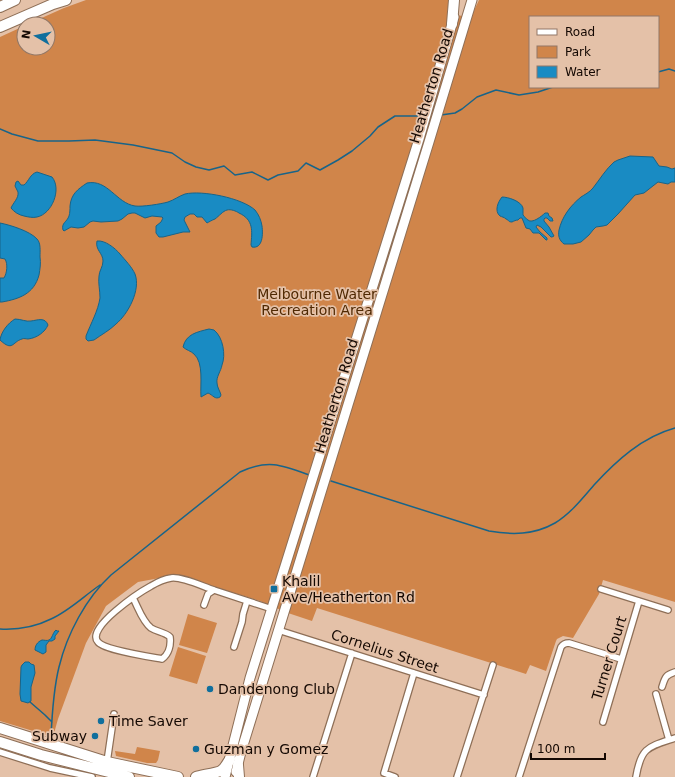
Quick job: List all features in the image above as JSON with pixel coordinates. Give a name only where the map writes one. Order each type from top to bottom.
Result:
[{"type":"highway","points":[[0,7],[15,0]]},
{"type":"highway","points":[[0,27],[53,4],[66,0]]},
{"type":"highway","points":[[452,24],[454,0]]},
{"type":"highway","points":[[0,728],[107,762],[178,777]]},
{"type":"highway","points":[[0,742],[41,755],[129,777]]},
{"type":"highway","points":[[196,777],[223,770],[234,762],[240,777]]},
{"type":"main road","name":"Heatherton Road","points":[[234,777],[234,762],[250,678],[419,139],[459,0]]},
{"type":"main road","name":"Heatherton Road","points":[[225,777],[240,752],[472,0]]},
{"type":"main road","points":[[272,609],[283,613]]},
{"type":"main road","points":[[267,626],[278,630]]},
{"type":"street","points":[[133,598],[150,627],[156,631],[167,634],[170,637],[169,650],[166,657],[162,659],[108,648],[98,644],[96,640],[98,630],[105,620],[133,598],[151,586],[171,578],[179,578],[272,609]]},
{"type":"street","points":[[601,589],[668,610]]},
{"type":"street","points":[[204,604],[208,594],[214,590]]},
{"type":"street","points":[[234,647],[247,601]]},
{"type":"street","name":"Turner Court","points":[[603,722],[638,601]]},
{"type":"street","name":"Cornelius Street","points":[[278,630],[484,695]]},
{"type":"street","points":[[519,777],[560,647],[565,643],[569,643],[621,659]]},
{"type":"street","points":[[312,777],[352,653]]},
{"type":"street","points":[[458,777],[493,665]]},
{"type":"street","points":[[662,687],[668,674],[675,672]]},
{"type":"street","points":[[395,777],[384,773],[414,673]]},
{"type":"street","points":[[636,777],[639,762],[644,752],[650,747],[672,739],[656,694]]},
{"type":"street","points":[[107,762],[114,714]]},
{"type":"street","points":[[0,752],[79,776],[92,777]]},
{"type":"green space","name":"Melbourne Water Recreation Area","points":[[86,0],[449,0],[447,14],[471,17],[479,0],[675,0],[675,602],[603,580],[599,594],[573,638],[563,636],[557,639],[546,671],[530,665],[526,674],[317,608],[312,621],[260,601],[176,575],[138,582],[106,606],[86,643],[58,719],[53,737],[0,721],[0,37],[16,30],[16,56],[56,56],[56,16],[46,16]]},
{"type":"green space","points":[[188,614],[217,623],[207,653],[179,645]]},
{"type":"green space","points":[[178,647],[206,656],[197,684],[169,676]]},
{"type":"green space","points":[[137,747],[160,751],[156,763],[147,763],[116,756],[115,751],[135,754]]},
{"type":"water","points":[[630,156],[653,157],[659,166],[672,169],[675,168],[675,182],[668,184],[658,182],[644,193],[635,195],[607,225],[596,227],[581,242],[564,244],[559,238],[559,230],[564,216],[573,204],[592,189],[614,162]]},
{"type":"water","points":[[37,172],[52,177],[56,188],[54,200],[47,211],[42,215],[37,217],[27,217],[20,215],[11,208],[18,194],[15,186],[16,182],[18,181],[21,185],[24,185],[33,174]]},
{"type":"water","points":[[87,183],[101,184],[122,201],[135,206],[165,203],[185,194],[192,193],[211,194],[232,199],[255,210],[260,218],[262,226],[262,240],[258,246],[252,247],[252,231],[250,223],[244,216],[230,210],[224,211],[215,219],[207,223],[202,217],[197,217],[194,214],[190,214],[185,217],[184,220],[190,232],[183,232],[163,237],[159,237],[156,233],[156,226],[161,222],[162,217],[152,216],[145,218],[135,213],[128,214],[118,221],[93,221],[84,227],[71,227],[64,231],[63,224],[69,216],[73,195]]},
{"type":"water","points":[[502,197],[520,203],[523,208],[523,215],[530,221],[539,218],[545,213],[548,213],[553,221],[545,218],[544,221],[554,236],[551,237],[537,225],[536,227],[547,238],[546,240],[539,233],[533,233],[530,229],[526,228],[522,218],[511,222],[500,216],[497,209]]},
{"type":"water","points":[[0,223],[25,231],[34,236],[40,245],[39,275],[34,287],[20,297],[2,302],[0,302],[0,278],[4,278],[7,266],[5,259],[0,258]]},
{"type":"water","points":[[97,241],[110,245],[126,261],[135,274],[136,287],[135,294],[129,308],[121,320],[94,340],[88,341],[86,336],[100,298],[99,274],[103,258],[97,247]]},
{"type":"water","points":[[15,319],[29,321],[43,320],[47,322],[48,325],[45,330],[37,336],[19,340],[10,346],[4,344],[0,340],[5,328]]},
{"type":"water","points":[[209,329],[214,330],[220,337],[224,351],[223,361],[217,381],[217,386],[221,395],[218,398],[215,398],[208,393],[201,397],[201,374],[199,363],[194,354],[183,347],[189,336]]},
{"type":"water","points":[[56,630],[59,631],[55,636],[55,639],[49,641],[46,645],[46,652],[43,654],[35,650],[38,643],[42,640],[50,639]]},
{"type":"water","points":[[25,662],[29,662],[34,665],[35,673],[31,687],[31,701],[28,703],[21,701],[20,694],[21,667]]},
{"type":"waterway","points":[[659,72],[669,69],[675,71]]},
{"type":"waterway","points":[[441,115],[455,113],[477,97],[496,90],[519,95],[538,92],[550,88]]},
{"type":"waterway","points":[[0,129],[38,141],[95,140],[133,145],[172,153],[185,162],[196,167],[209,170],[224,166],[235,175],[252,172],[268,180],[278,175],[298,171],[306,163],[320,170],[352,151],[378,127],[395,116],[422,116]]},
{"type":"waterway","points":[[331,481],[489,531],[506,533],[531,532],[547,527],[566,515],[576,506],[602,476],[630,451],[652,437],[675,428]]},
{"type":"waterway","points":[[51,737],[57,675],[67,642],[79,617],[93,594],[102,584],[111,575],[240,472],[259,466],[275,465],[291,468],[309,475]]},
{"type":"waterway","points":[[0,629],[26,627],[45,622],[64,612],[100,585]]},
{"type":"waterway","points":[[30,702],[52,722]]},
{"type":"place","name":"Khalil Ave/Heatherton Rd","points":[[274,589]]},
{"type":"place","name":"Dandenong Club","points":[[210,689]]},
{"type":"place","name":"Time Saver","points":[[101,721]]},
{"type":"place","name":"Subway","points":[[95,736]]},
{"type":"place","name":"Guzman y Gomez","points":[[196,749]]}]
